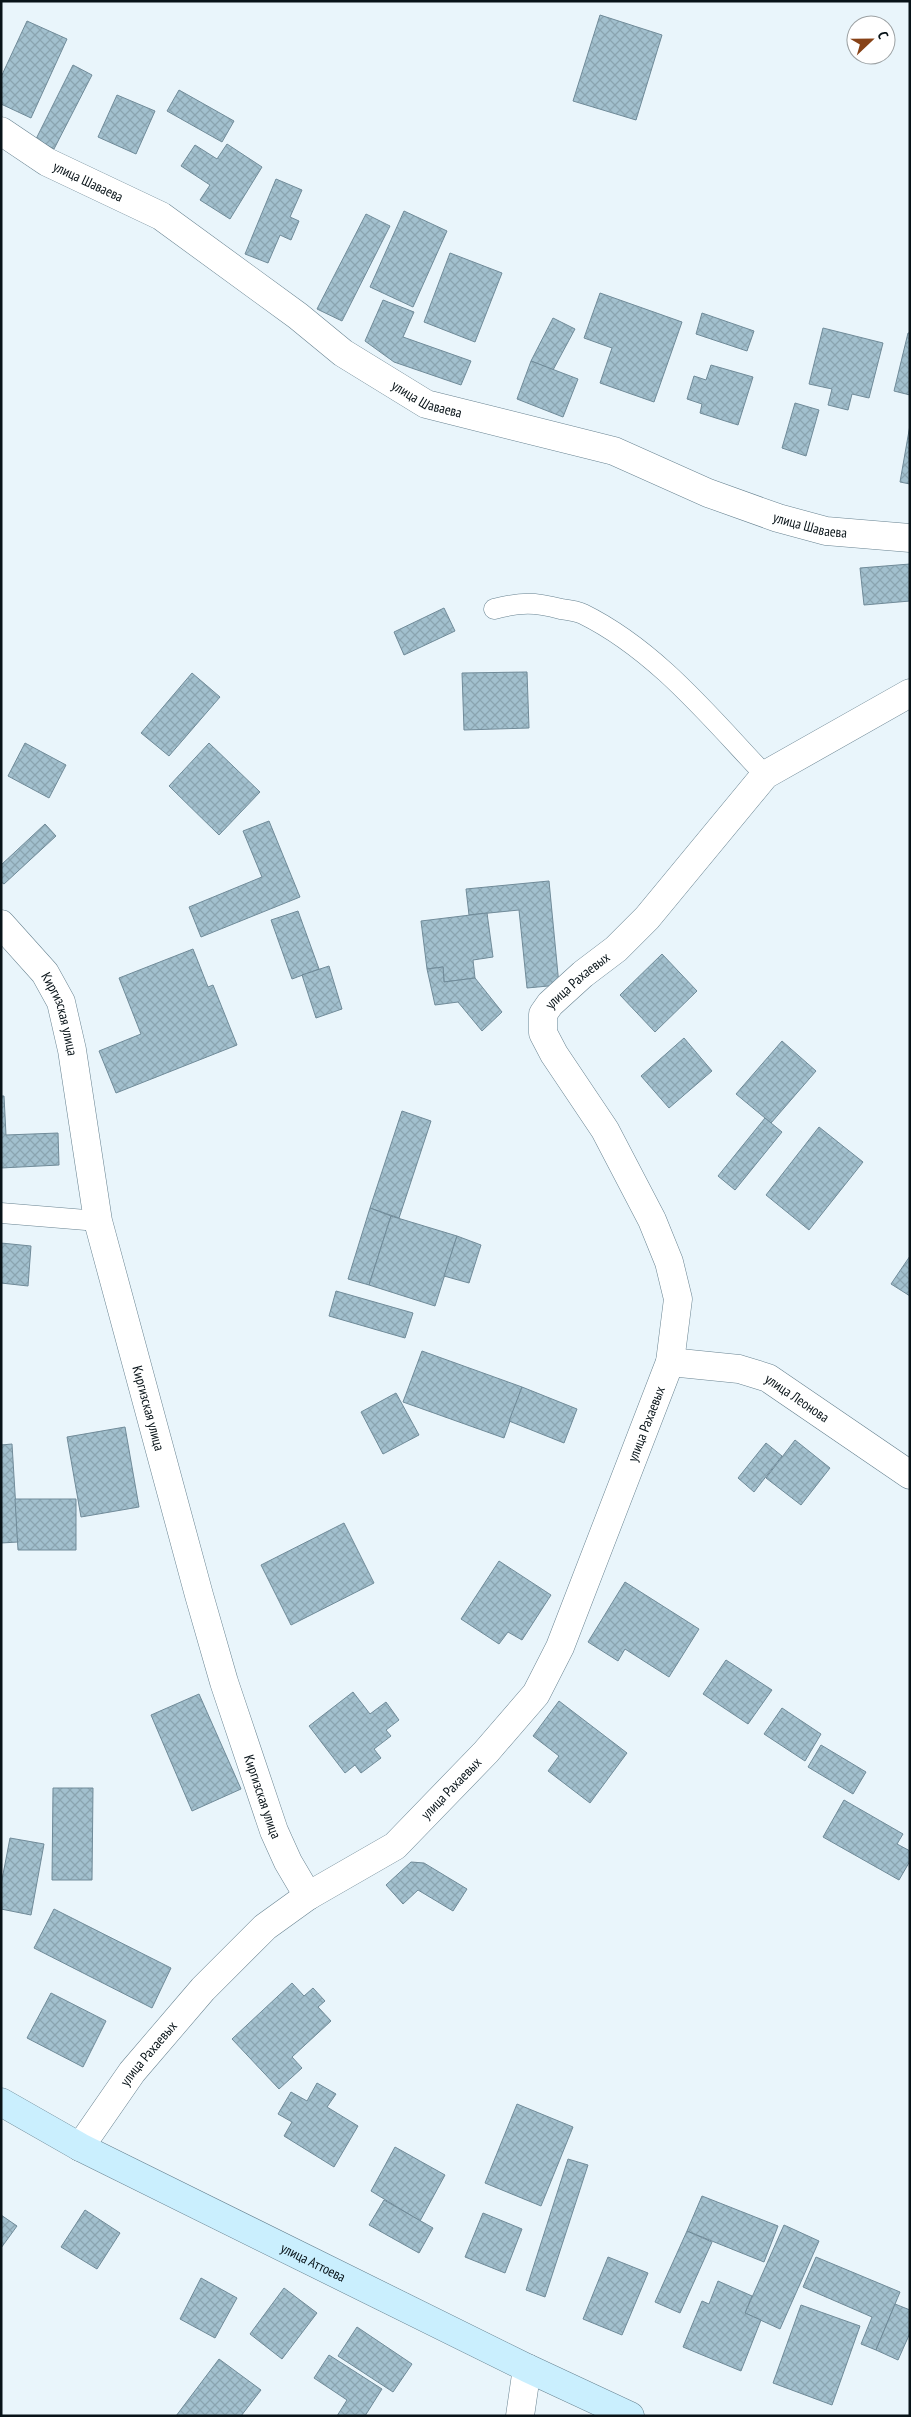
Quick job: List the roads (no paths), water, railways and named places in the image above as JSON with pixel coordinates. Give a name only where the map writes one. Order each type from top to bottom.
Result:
[{"type":"street","name":"улица Шаваева","points":[[1,131],[47,162],[161,216],[298,316],[344,353],[426,404],[614,451],[708,493],[778,518],[826,531],[910,538]]},
{"type":"street","name":"улица Рахаевых","points":[[80,2147],[132,2072],[203,1989],[265,1927],[308,1896],[394,1846],[486,1752],[536,1694],[560,1647],[670,1362],[678,1299],[669,1262],[652,1220],[605,1130],[543,1033],[543,1014],[550,1004],[583,974],[616,949],[647,918],[764,775],[910,693]]},
{"type":"street","name":"Киргизская улица","points":[[1,924],[45,973],[61,1002],[72,1050],[98,1220],[224,1682],[274,1831],[288,1862],[308,1896]]},
{"type":"street","name":"улица Леонова","points":[[670,1362],[739,1369],[768,1378],[910,1475]]},
{"type":"street","name":"улица Аттоева","points":[[1,2102],[80,2147],[527,2368],[630,2416]]},
{"type":"street","points":[[520,2416],[527,2368]]},
{"type":"lane","points":[[494,609],[519,603],[539,603],[582,614],[633,644],[706,712],[764,775]]},
{"type":"lane","points":[[1,1213],[98,1220]]}]
